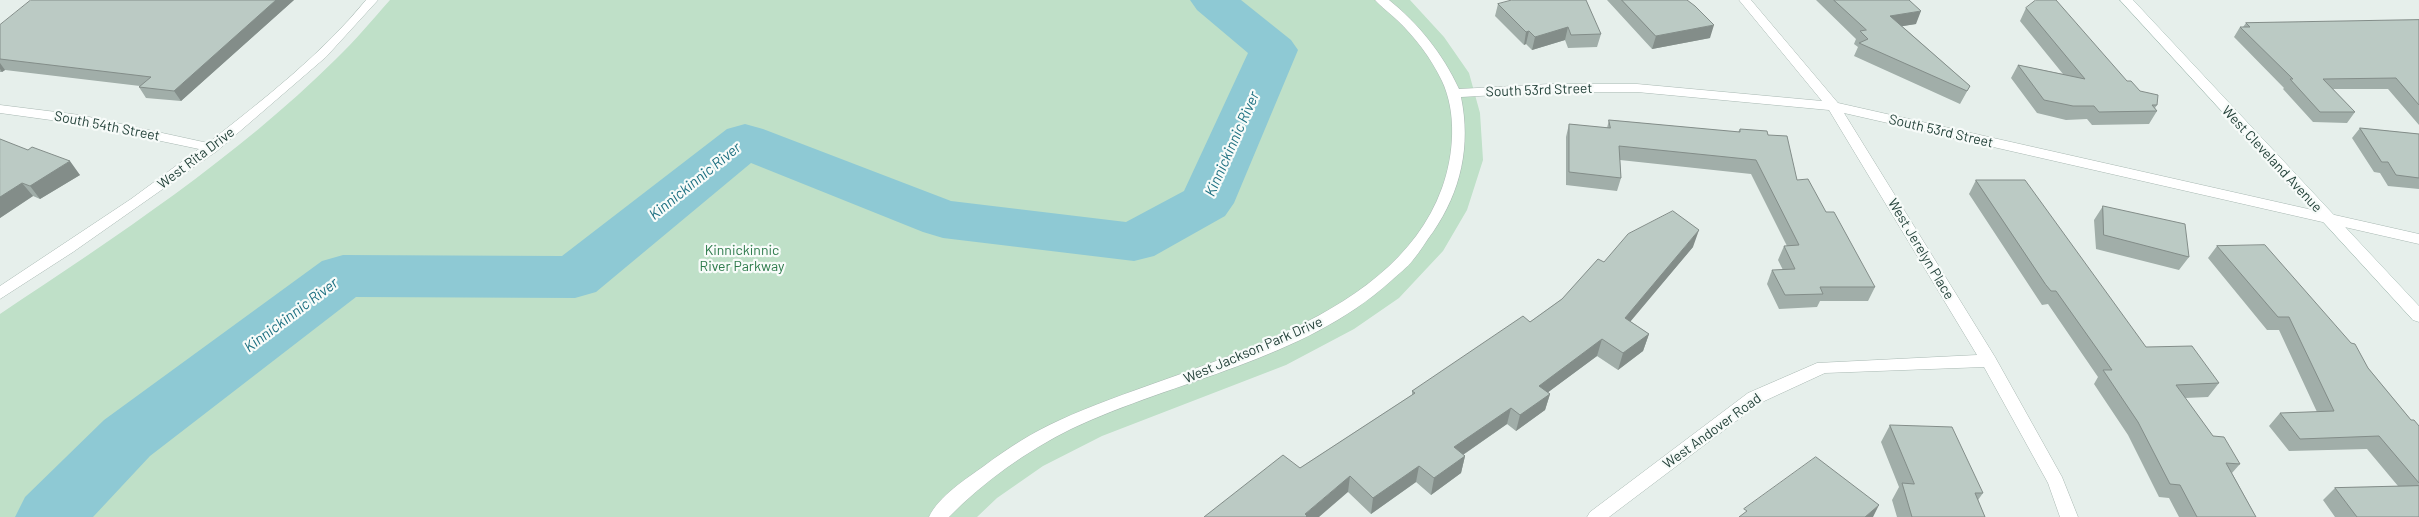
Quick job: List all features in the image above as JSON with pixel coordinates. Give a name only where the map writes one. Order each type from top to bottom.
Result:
[{"type":"street","name":"West Rita Drive","points":[[0,294],[212,148],[332,44],[372,0]]},
{"type":"street","name":"West Jackson Park Drive","points":[[938,517],[952,502],[1003,462],[1066,424],[1249,355],[1312,328],[1349,306],[1400,266],[1430,228],[1450,191],[1460,146],[1454,93],[1431,50],[1390,7],[1380,0]]},
{"type":"street","name":"West Jerelyn Place","points":[[1745,0],[1833,106],[1989,361],[2056,482],[2069,517]]},
{"type":"street","name":"West Cleveland Avenue","points":[[2126,0],[2419,316]]},
{"type":"street","name":"South 53rd Street","points":[[1454,93],[1550,88],[1637,88],[1833,106],[2419,239]]},
{"type":"street","name":"South 54th Street","points":[[0,109],[33,112],[119,126],[212,148]]},
{"type":"street","name":"West Andover Road","points":[[1596,517],[1754,398],[1822,367],[1989,361]]},
{"type":"green space","name":"Kinnickinnic River Parkway","points":[[390,0],[1410,0],[1444,37],[1469,73],[1480,113],[1483,160],[1467,210],[1443,251],[1399,298],[1354,329],[1286,365],[1102,436],[1043,466],[997,498],[977,517],[0,517],[0,314],[131,225],[217,163],[258,130],[343,52]]},
{"type":"building","points":[[31,0],[276,0],[174,91],[139,87],[151,77],[0,59],[0,25]]},
{"type":"building","points":[[1512,0],[1586,0],[1601,34],[1571,35],[1568,27],[1535,37],[1529,31],[1526,32],[1498,4]]},
{"type":"building","points":[[1622,0],[1687,0],[1714,25],[1656,36]]},
{"type":"building","points":[[1834,0],[1909,0],[1921,11],[1890,16],[1970,86],[1967,91],[1859,43],[1868,39],[1860,31],[1866,30]]},
{"type":"building","points":[[2036,0],[2056,0],[2127,81],[2131,81],[2140,91],[2158,95],[2157,105],[2152,105],[2157,111],[2099,112],[2094,106],[2073,106],[2044,100],[2018,65],[2085,79],[2026,8]]},
{"type":"building","points":[[2419,20],[2419,105],[2396,78],[2323,79],[2355,112],[2320,112],[2290,79],[2293,79],[2240,27],[2250,27],[2246,23]]},
{"type":"building","points":[[1609,120],[1740,132],[1740,129],[1767,131],[1768,135],[1787,136],[1797,180],[1808,179],[1826,212],[1834,212],[1875,287],[1820,287],[1823,294],[1785,295],[1772,270],[1795,269],[1784,246],[1799,245],[1756,160],[1619,146],[1621,178],[1569,172],[1569,124],[1610,128]]},
{"type":"building","points":[[2360,128],[2419,134],[2419,178],[2396,175],[2388,162],[2382,162]]},
{"type":"building","points":[[0,139],[28,150],[32,147],[70,161],[30,186],[22,183],[0,197]]},
{"type":"building","points":[[1976,180],[2025,180],[2146,347],[2192,346],[2219,383],[2176,385],[2213,436],[2224,437],[2240,464],[2226,463],[2256,517],[2197,517],[2180,485],[2170,484],[2138,422],[2103,370],[2112,370],[2056,291],[2051,291],[2046,285]]},
{"type":"building","points":[[2103,206],[2185,224],[2189,257],[2104,235]]},
{"type":"building","points":[[1673,211],[1699,230],[1625,318],[1649,334],[1623,353],[1602,339],[1539,386],[1550,394],[1520,415],[1511,408],[1454,447],[1465,456],[1434,478],[1419,466],[1373,498],[1350,476],[1305,514],[1306,517],[1204,517],[1283,455],[1300,468],[1415,393],[1412,391],[1523,316],[1530,322],[1562,299],[1598,259],[1604,262],[1628,234]]},
{"type":"building","points":[[2265,245],[2351,343],[2355,344],[2368,368],[2411,420],[2414,420],[2419,426],[2419,483],[2379,436],[2300,439],[2280,413],[2334,411],[2289,317],[2278,317],[2217,246]]},
{"type":"building","points":[[1890,425],[1952,427],[1983,493],[1975,493],[1985,517],[1912,517],[1902,483],[1914,484]]},
{"type":"building","points":[[1816,457],[1879,505],[1865,517],[1739,517],[1747,511],[1744,509]]},
{"type":"building","points":[[2419,486],[2419,517],[2357,517],[2335,488]]},
{"type":"waterway","name":"Kinnickinnic River","points":[[49,517],[127,438],[343,276],[575,277],[745,141],[943,219],[1134,242],[1206,203],[1274,50],[1213,0]]}]
